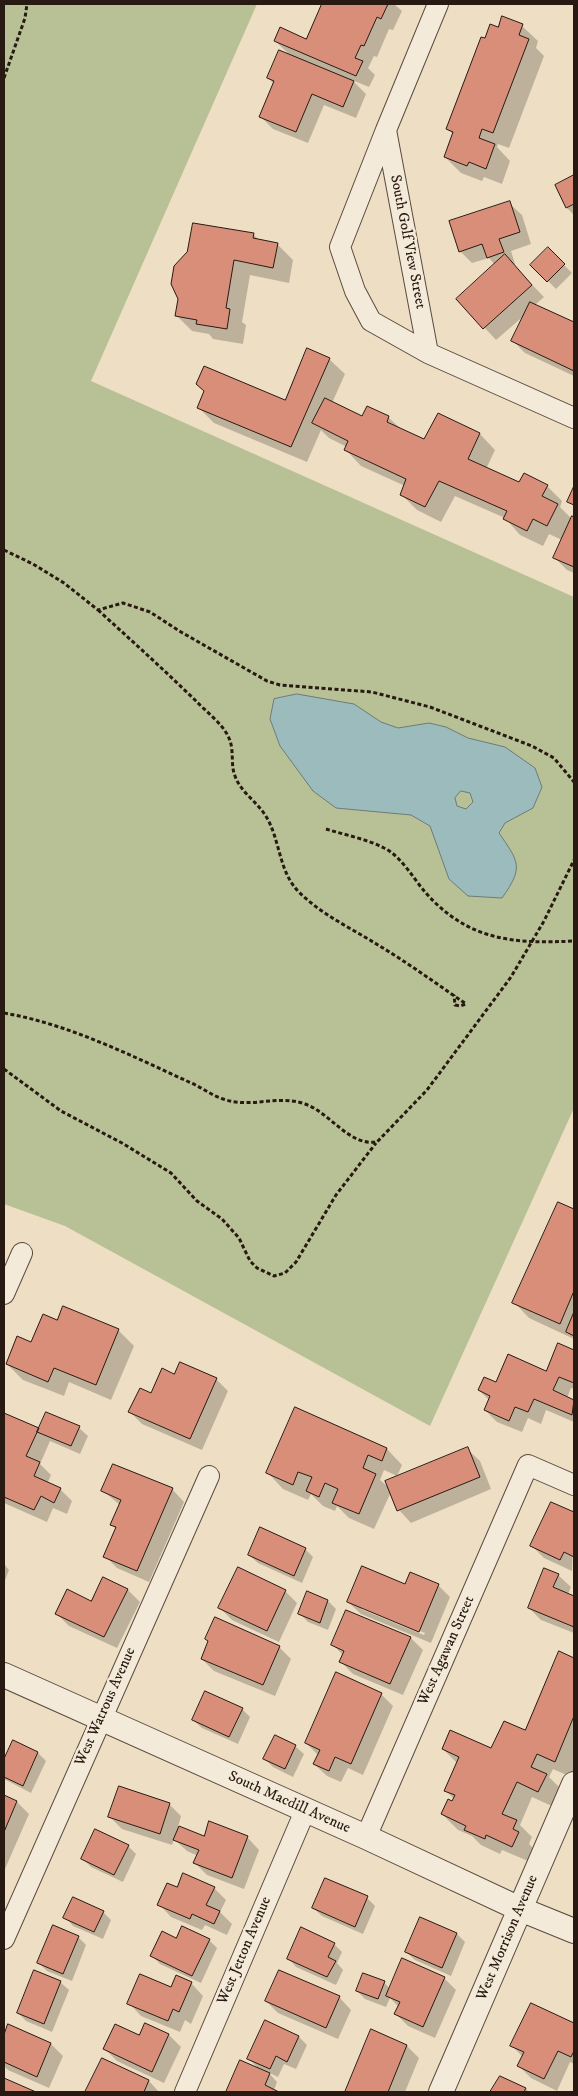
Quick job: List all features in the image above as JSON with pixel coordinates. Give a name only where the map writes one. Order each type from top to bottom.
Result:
[{"type":"street","name":"South Golf View Street","points":[[438,4],[340,247],[355,291],[371,320],[428,353],[574,418]]},
{"type":"street","name":"South Golf View Street","points":[[386,130],[428,353]]},
{"type":"street","points":[[4,1294],[22,1253]]},
{"type":"street","name":"West Agawan Street","points":[[366,1837],[528,1465],[574,1485]]},
{"type":"street","name":"West Watrous Avenue","points":[[4,1939],[100,1718],[209,1476]]},
{"type":"street","name":"South Macdill Avenue","points":[[4,1675],[366,1837],[520,1909],[574,1931]]},
{"type":"street","name":"West Morrison Avenue","points":[[442,2092],[574,1784]]},
{"type":"street","name":"West Jetton Avenue","points":[[185,2092],[306,1811]]},
{"type":"path","points":[[4,78],[25,18],[27,4]]},
{"type":"path","points":[[4,550],[34,564],[64,583],[98,610],[166,672],[228,736],[233,754],[234,775],[242,790],[258,804],[267,818],[289,880],[298,891],[322,911],[379,945],[454,995]]},
{"type":"path","points":[[98,610],[123,603],[150,612],[222,657],[267,681],[280,685],[330,687],[394,696],[477,723],[532,746],[554,758],[574,782]]},
{"type":"path","points":[[326,829],[385,848],[399,860],[432,900],[464,923],[486,935],[511,941],[574,942]]},
{"type":"path","points":[[4,1069],[61,1111],[122,1143],[171,1173],[197,1201],[222,1219],[239,1238],[250,1261],[257,1268],[274,1276],[285,1273],[296,1262],[336,1195],[377,1142],[427,1090],[512,977],[574,860]]},
{"type":"path","points":[[4,1013],[62,1028],[237,1103],[290,1099],[308,1105],[332,1119],[357,1140],[370,1143],[377,1142]]},
{"type":"green space","points":[[4,4],[257,4],[91,381],[574,597],[574,1108],[430,1426],[65,1226],[4,1204]]},
{"type":"water","points":[[297,694],[354,704],[381,722],[398,728],[429,723],[446,727],[468,738],[505,747],[535,768],[542,787],[533,808],[505,823],[499,833],[515,858],[516,865],[514,879],[502,898],[468,896],[449,879],[430,826],[411,815],[336,808],[313,791],[280,746],[270,719],[274,699]],"holes":[[[461,791],[470,793],[473,802],[466,809],[457,806],[455,798]]]},
{"type":"building","points":[[322,4],[388,4],[381,19],[377,17],[364,46],[361,45],[355,58],[363,61],[356,76],[274,41],[280,27],[306,39]]},
{"type":"building","points":[[502,16],[523,24],[519,35],[529,39],[493,133],[482,129],[479,138],[495,144],[486,169],[469,162],[467,166],[444,157],[453,132],[446,129],[481,37],[485,38],[490,24],[498,27]]},
{"type":"building","points":[[279,50],[354,81],[343,107],[312,94],[296,132],[259,117],[274,81],[267,78]]},
{"type":"building","points":[[574,175],[574,204],[566,208],[555,185]]},
{"type":"building","points":[[510,201],[520,232],[499,239],[504,252],[487,258],[482,244],[459,252],[449,221]]},
{"type":"building","points":[[193,223],[254,233],[253,238],[278,243],[273,268],[234,260],[226,308],[230,309],[227,329],[196,324],[197,320],[175,316],[178,299],[171,284],[174,266],[187,252]]},
{"type":"building","points":[[548,247],[565,264],[547,282],[530,265]]},
{"type":"building","points":[[505,254],[532,285],[483,329],[456,299]]},
{"type":"building","points":[[530,302],[574,322],[574,371],[511,341]]},
{"type":"building","points":[[307,348],[330,358],[291,447],[197,408],[204,391],[196,384],[204,366],[285,400]]},
{"type":"building","points":[[325,398],[362,416],[367,406],[389,416],[387,422],[424,439],[438,413],[480,433],[468,459],[519,482],[524,473],[548,485],[542,496],[558,504],[547,526],[533,519],[527,531],[503,519],[507,511],[439,481],[425,507],[400,495],[406,479],[344,450],[348,441],[312,423]]},
{"type":"building","points":[[574,486],[574,505],[567,502]]},
{"type":"building","points":[[572,516],[574,517],[574,567],[553,558]]},
{"type":"building","points":[[558,1202],[574,1209],[574,1291],[560,1324],[512,1303]]},
{"type":"building","points":[[63,1306],[119,1329],[96,1385],[54,1368],[48,1382],[6,1364],[17,1336],[31,1342],[43,1314],[57,1320]]},
{"type":"building","points":[[574,1312],[574,1336],[566,1332]]},
{"type":"building","points":[[558,1343],[574,1350],[574,1383],[559,1377],[553,1390],[574,1400],[572,1415],[534,1399],[528,1412],[515,1407],[509,1421],[484,1410],[490,1396],[478,1390],[484,1377],[496,1382],[508,1354],[546,1371]]},
{"type":"building","points":[[180,1362],[217,1378],[190,1439],[128,1412],[140,1388],[151,1393],[162,1368],[174,1374]]},
{"type":"building","points":[[295,1407],[387,1448],[382,1461],[368,1455],[363,1468],[376,1474],[359,1514],[332,1503],[338,1489],[325,1483],[319,1497],[306,1491],[312,1477],[298,1472],[293,1485],[266,1473]]},
{"type":"building","points":[[46,1412],[80,1426],[71,1446],[37,1432]]},
{"type":"building","points":[[4,1413],[39,1428],[26,1456],[40,1462],[34,1476],[61,1488],[54,1503],[41,1496],[34,1510],[4,1497]]},
{"type":"building","points":[[468,1447],[480,1477],[397,1511],[385,1481]]},
{"type":"building","points":[[113,1464],[173,1488],[137,1571],[103,1557],[116,1527],[110,1525],[121,1500],[101,1491]]},
{"type":"building","points":[[551,1502],[574,1512],[574,1557],[564,1552],[560,1560],[530,1546]]},
{"type":"building","points":[[260,1527],[306,1548],[294,1576],[248,1555]]},
{"type":"building","points":[[362,1566],[405,1584],[410,1572],[439,1584],[419,1632],[347,1602]]},
{"type":"building","points":[[238,1567],[286,1590],[267,1631],[218,1608]]},
{"type":"building","points":[[544,1568],[559,1574],[553,1587],[574,1596],[574,1627],[528,1608]]},
{"type":"building","points":[[103,1577],[128,1589],[104,1637],[55,1614],[67,1589],[91,1601]]},
{"type":"building","points":[[307,1591],[328,1600],[320,1623],[298,1614]]},
{"type":"building","points":[[346,1610],[411,1637],[390,1684],[339,1662],[344,1651],[331,1645]]},
{"type":"building","points":[[215,1617],[280,1646],[263,1685],[201,1659],[208,1641],[205,1639]]},
{"type":"building","points":[[559,1651],[574,1658],[574,1716],[555,1762],[537,1754],[531,1767],[547,1774],[538,1792],[517,1782],[502,1814],[517,1820],[513,1829],[519,1832],[512,1847],[486,1835],[485,1839],[464,1830],[466,1826],[441,1814],[448,1799],[452,1801],[455,1795],[444,1791],[459,1757],[442,1749],[450,1730],[491,1748],[504,1721],[525,1730]]},
{"type":"building","points":[[336,1672],[382,1693],[351,1764],[335,1757],[329,1771],[313,1764],[320,1750],[305,1743]]},
{"type":"building","points":[[205,1691],[243,1708],[229,1737],[192,1720]]},
{"type":"building","points":[[275,1735],[296,1745],[285,1769],[263,1759]]},
{"type":"building","points":[[13,1740],[38,1752],[23,1786],[4,1777],[4,1759]]},
{"type":"building","points":[[119,1786],[170,1803],[160,1834],[108,1817]]},
{"type":"building","points":[[4,1795],[17,1801],[4,1832]]},
{"type":"building","points":[[209,1821],[248,1836],[232,1878],[193,1863],[199,1850],[173,1840],[179,1826],[204,1836]]},
{"type":"building","points":[[95,1829],[129,1845],[114,1875],[81,1859]]},
{"type":"building","points":[[183,1873],[215,1887],[206,1905],[220,1911],[214,1924],[192,1914],[190,1919],[157,1905],[167,1883],[177,1887]]},
{"type":"building","points":[[325,1878],[368,1896],[355,1927],[312,1908]]},
{"type":"building","points":[[73,1897],[104,1911],[94,1932],[63,1918]]},
{"type":"building","points":[[420,1917],[457,1933],[442,1968],[405,1952]]},
{"type":"building","points":[[53,1925],[79,1936],[63,1974],[37,1963]]},
{"type":"building","points":[[182,1926],[210,1939],[192,1976],[150,1956],[162,1931],[176,1938]]},
{"type":"building","points":[[301,1927],[335,1943],[328,1957],[336,1961],[327,1977],[287,1959]]},
{"type":"building","points":[[402,1958],[445,1977],[423,2027],[394,2014],[400,2002],[386,1996]]},
{"type":"building","points":[[34,1970],[61,1981],[44,2024],[17,2013]]},
{"type":"building","points":[[279,1970],[340,1996],[326,2028],[265,2001]]},
{"type":"building","points":[[363,1973],[385,1981],[378,1999],[356,1991]]},
{"type":"building","points":[[140,1974],[171,1987],[176,1975],[192,1982],[179,2012],[173,2009],[168,2021],[127,2004]]},
{"type":"building","points":[[531,2003],[574,2023],[574,2051],[571,2057],[558,2051],[544,2079],[517,2066],[524,2052],[510,2046]]},
{"type":"building","points":[[265,2020],[299,2036],[287,2062],[276,2056],[270,2069],[247,2059]]},
{"type":"building","points":[[145,2023],[169,2034],[152,2072],[103,2049],[115,2024],[139,2035]]},
{"type":"building","points":[[8,2024],[51,2043],[37,2077],[4,2062],[4,2035]]},
{"type":"building","points":[[371,2029],[407,2045],[388,2092],[345,2092]]},
{"type":"building","points":[[102,2058],[149,2080],[144,2092],[85,2092]]},
{"type":"building","points":[[240,2060],[270,2073],[265,2085],[279,2092],[226,2092]]},
{"type":"building","points":[[500,2076],[526,2088],[524,2092],[490,2092]]},
{"type":"building","points":[[4,2078],[36,2092],[4,2092]]}]
